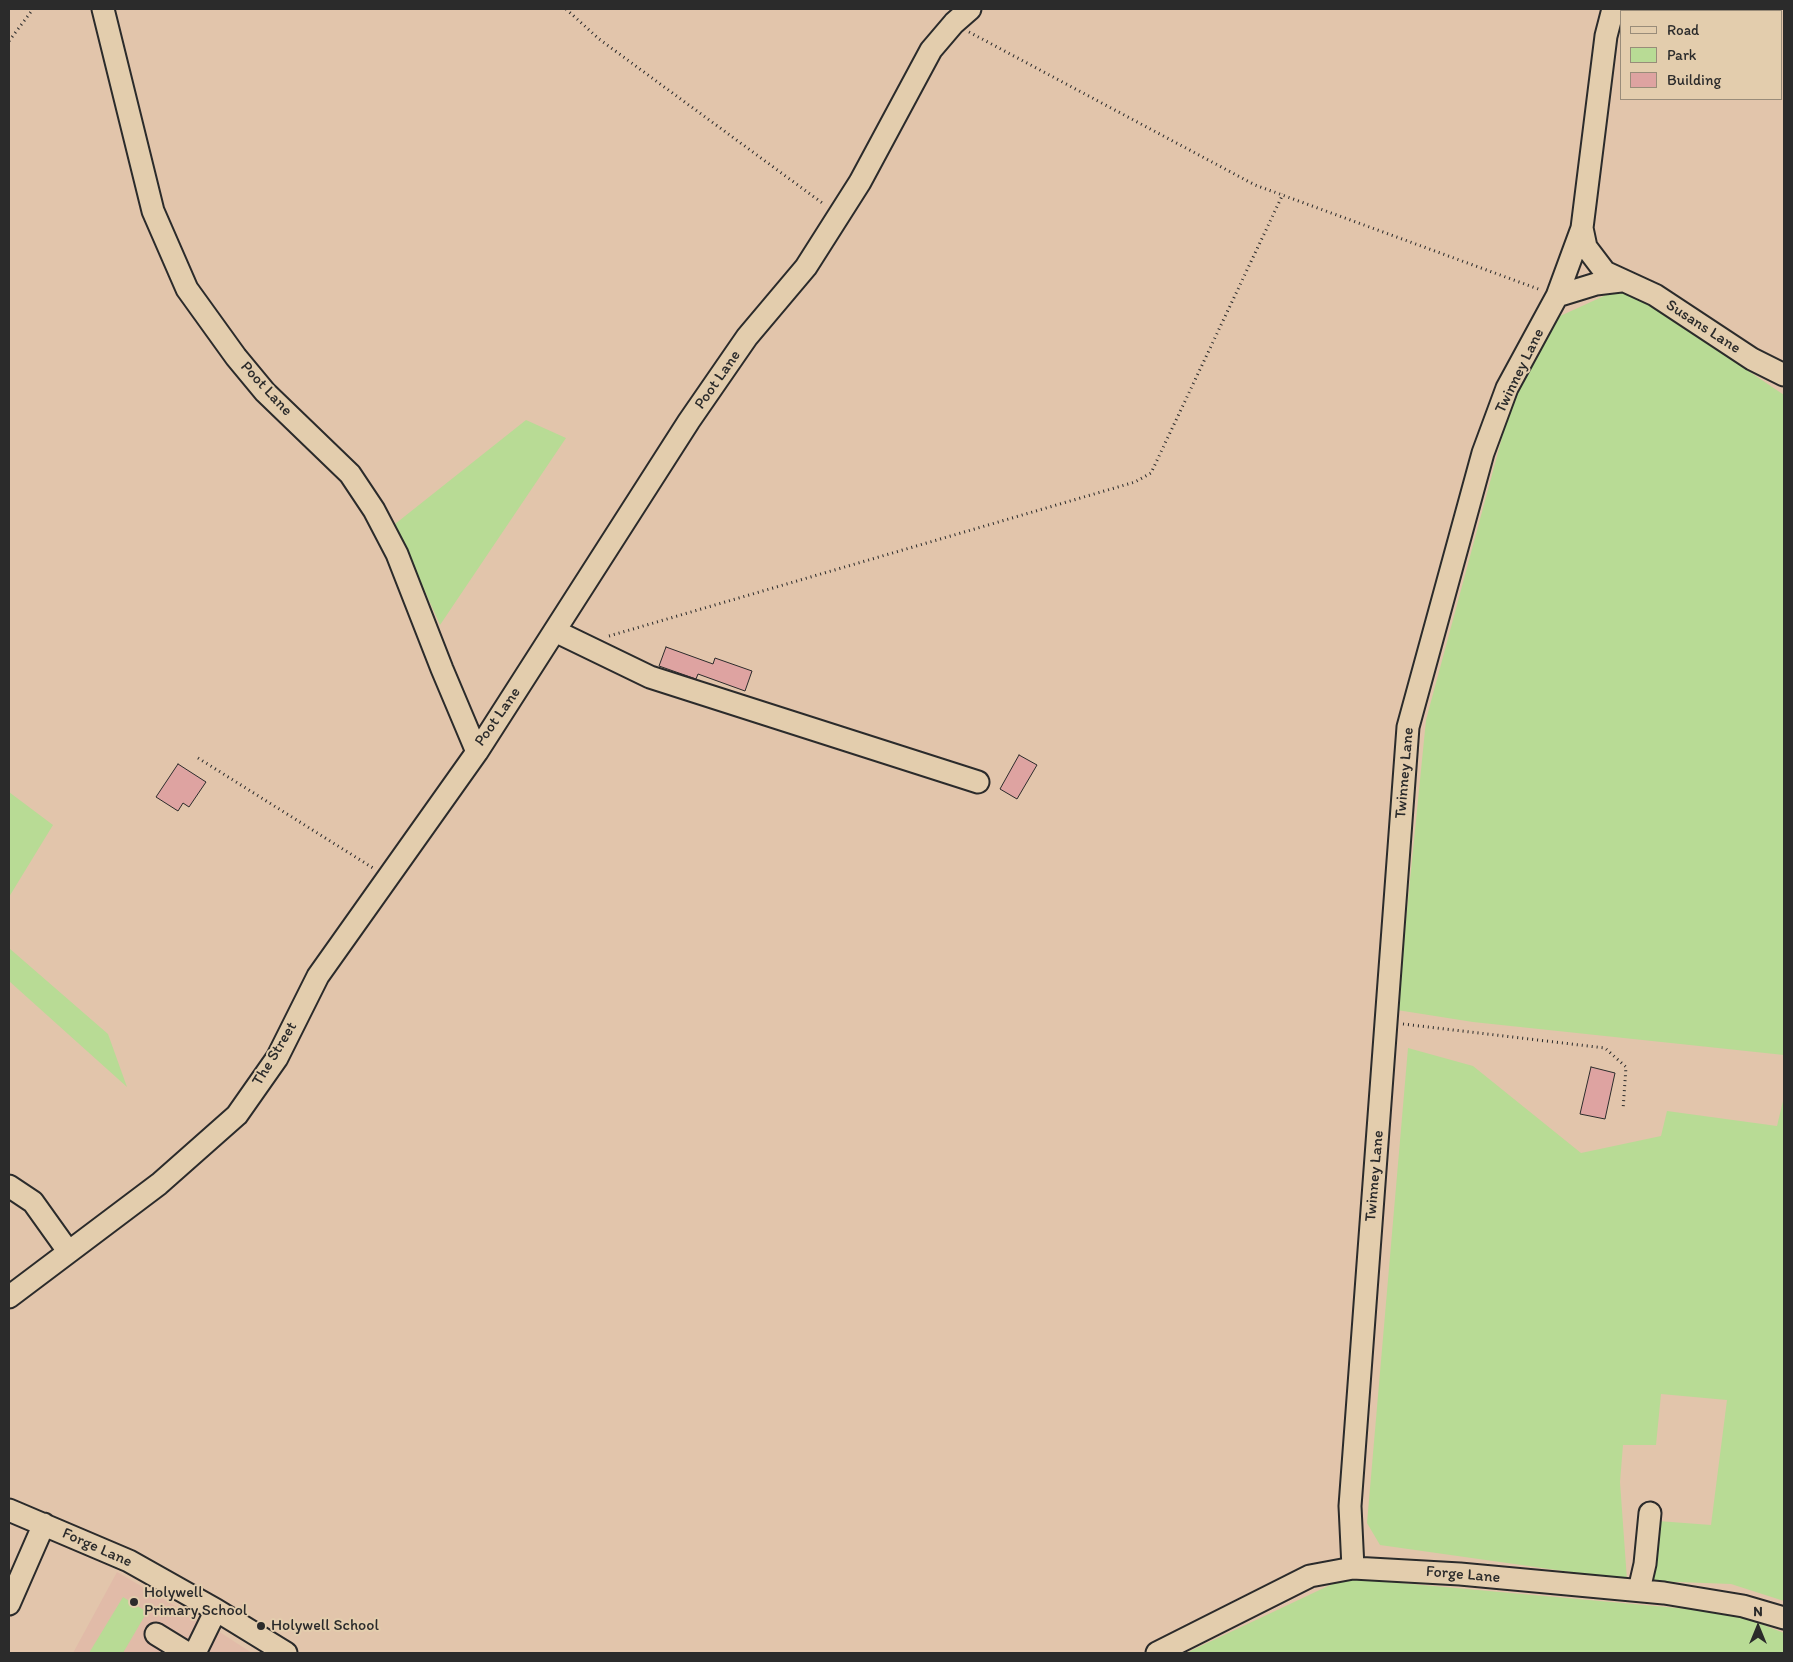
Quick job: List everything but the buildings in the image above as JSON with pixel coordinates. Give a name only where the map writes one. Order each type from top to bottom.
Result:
[{"type":"street","name":"Poot Lane","points":[[103,9],[153,211],[187,289],[236,357],[265,392],[350,474],[374,510],[397,554],[477,752]]},
{"type":"street","name":"Poot Lane","points":[[477,752],[689,421],[747,337],[806,267],[860,182],[932,50],[954,23],[970,9]]},
{"type":"street","name":"Twinney Lane","points":[[1353,1568],[1350,1506],[1362,1366],[1371,1208],[1387,1023],[1408,726],[1483,453],[1507,388],[1557,296],[1582,228],[1606,36],[1613,9]]},
{"type":"street","name":"Susans Lane","points":[[1582,228],[1586,247],[1605,272],[1655,295],[1736,349],[1784,376]]},
{"type":"street","name":"Susans Lane","points":[[1557,296],[1596,284],[1621,281]]},
{"type":"street","points":[[554,631],[650,677],[978,782]]},
{"type":"street","name":"The Street","points":[[9,1298],[68,1251],[159,1184],[237,1114],[277,1058],[318,976],[477,752]]},
{"type":"street","points":[[9,1186],[34,1202],[68,1251]]},
{"type":"street","name":"Forge Lane","points":[[9,1510],[129,1561],[216,1610],[286,1653]]},
{"type":"street","points":[[1639,1590],[1645,1564],[1650,1513]]},
{"type":"street","points":[[9,1604],[44,1524]]},
{"type":"street","name":"Forge Lane","points":[[1156,1653],[1310,1576],[1353,1568],[1460,1574],[1639,1590],[1716,1600],[1784,1618]]},
{"type":"street","points":[[195,1653],[216,1610]]},
{"type":"street","points":[[156,1634],[187,1653]]},
{"type":"path","points":[[9,40],[33,9]]},
{"type":"path","points":[[566,9],[599,39],[839,216]]},
{"type":"path","points":[[954,23],[1255,185],[1557,296]]},
{"type":"path","points":[[582,644],[1135,482],[1151,473],[1283,194]]},
{"type":"path","points":[[198,758],[388,878]]},
{"type":"path","points":[[1387,1023],[1605,1048],[1626,1067],[1624,1110]]},
{"type":"shaded area","name":"Holywell Primary School","points":[[117,1572],[218,1631],[252,1653],[73,1653]]},
{"type":"green space","points":[[1617,290],[1648,303],[1784,395],[1784,1055],[1473,1022],[1397,1010],[1426,720],[1511,404],[1558,317]]},
{"type":"green space","points":[[526,420],[566,438],[440,625],[395,524]]},
{"type":"green space","points":[[9,792],[53,825],[9,897]]},
{"type":"green space","points":[[9,948],[108,1034],[127,1087],[9,981]]},
{"type":"green space","points":[[1408,1048],[1473,1066],[1581,1153],[1661,1136],[1667,1111],[1777,1126],[1784,1097],[1784,1601],[1731,1584],[1651,1581],[1658,1521],[1711,1525],[1727,1400],[1661,1394],[1656,1445],[1623,1445],[1620,1482],[1627,1580],[1380,1545],[1367,1523]]},
{"type":"green space","points":[[1345,1578],[1733,1613],[1784,1633],[1784,1653],[1186,1653]]},
{"type":"green space","points":[[123,1597],[147,1612],[123,1653],[89,1653]]},
{"type":"place","name":"Holywell Primary School","points":[[134,1602]]},
{"type":"place","name":"Holywell School","points":[[261,1626]]}]
